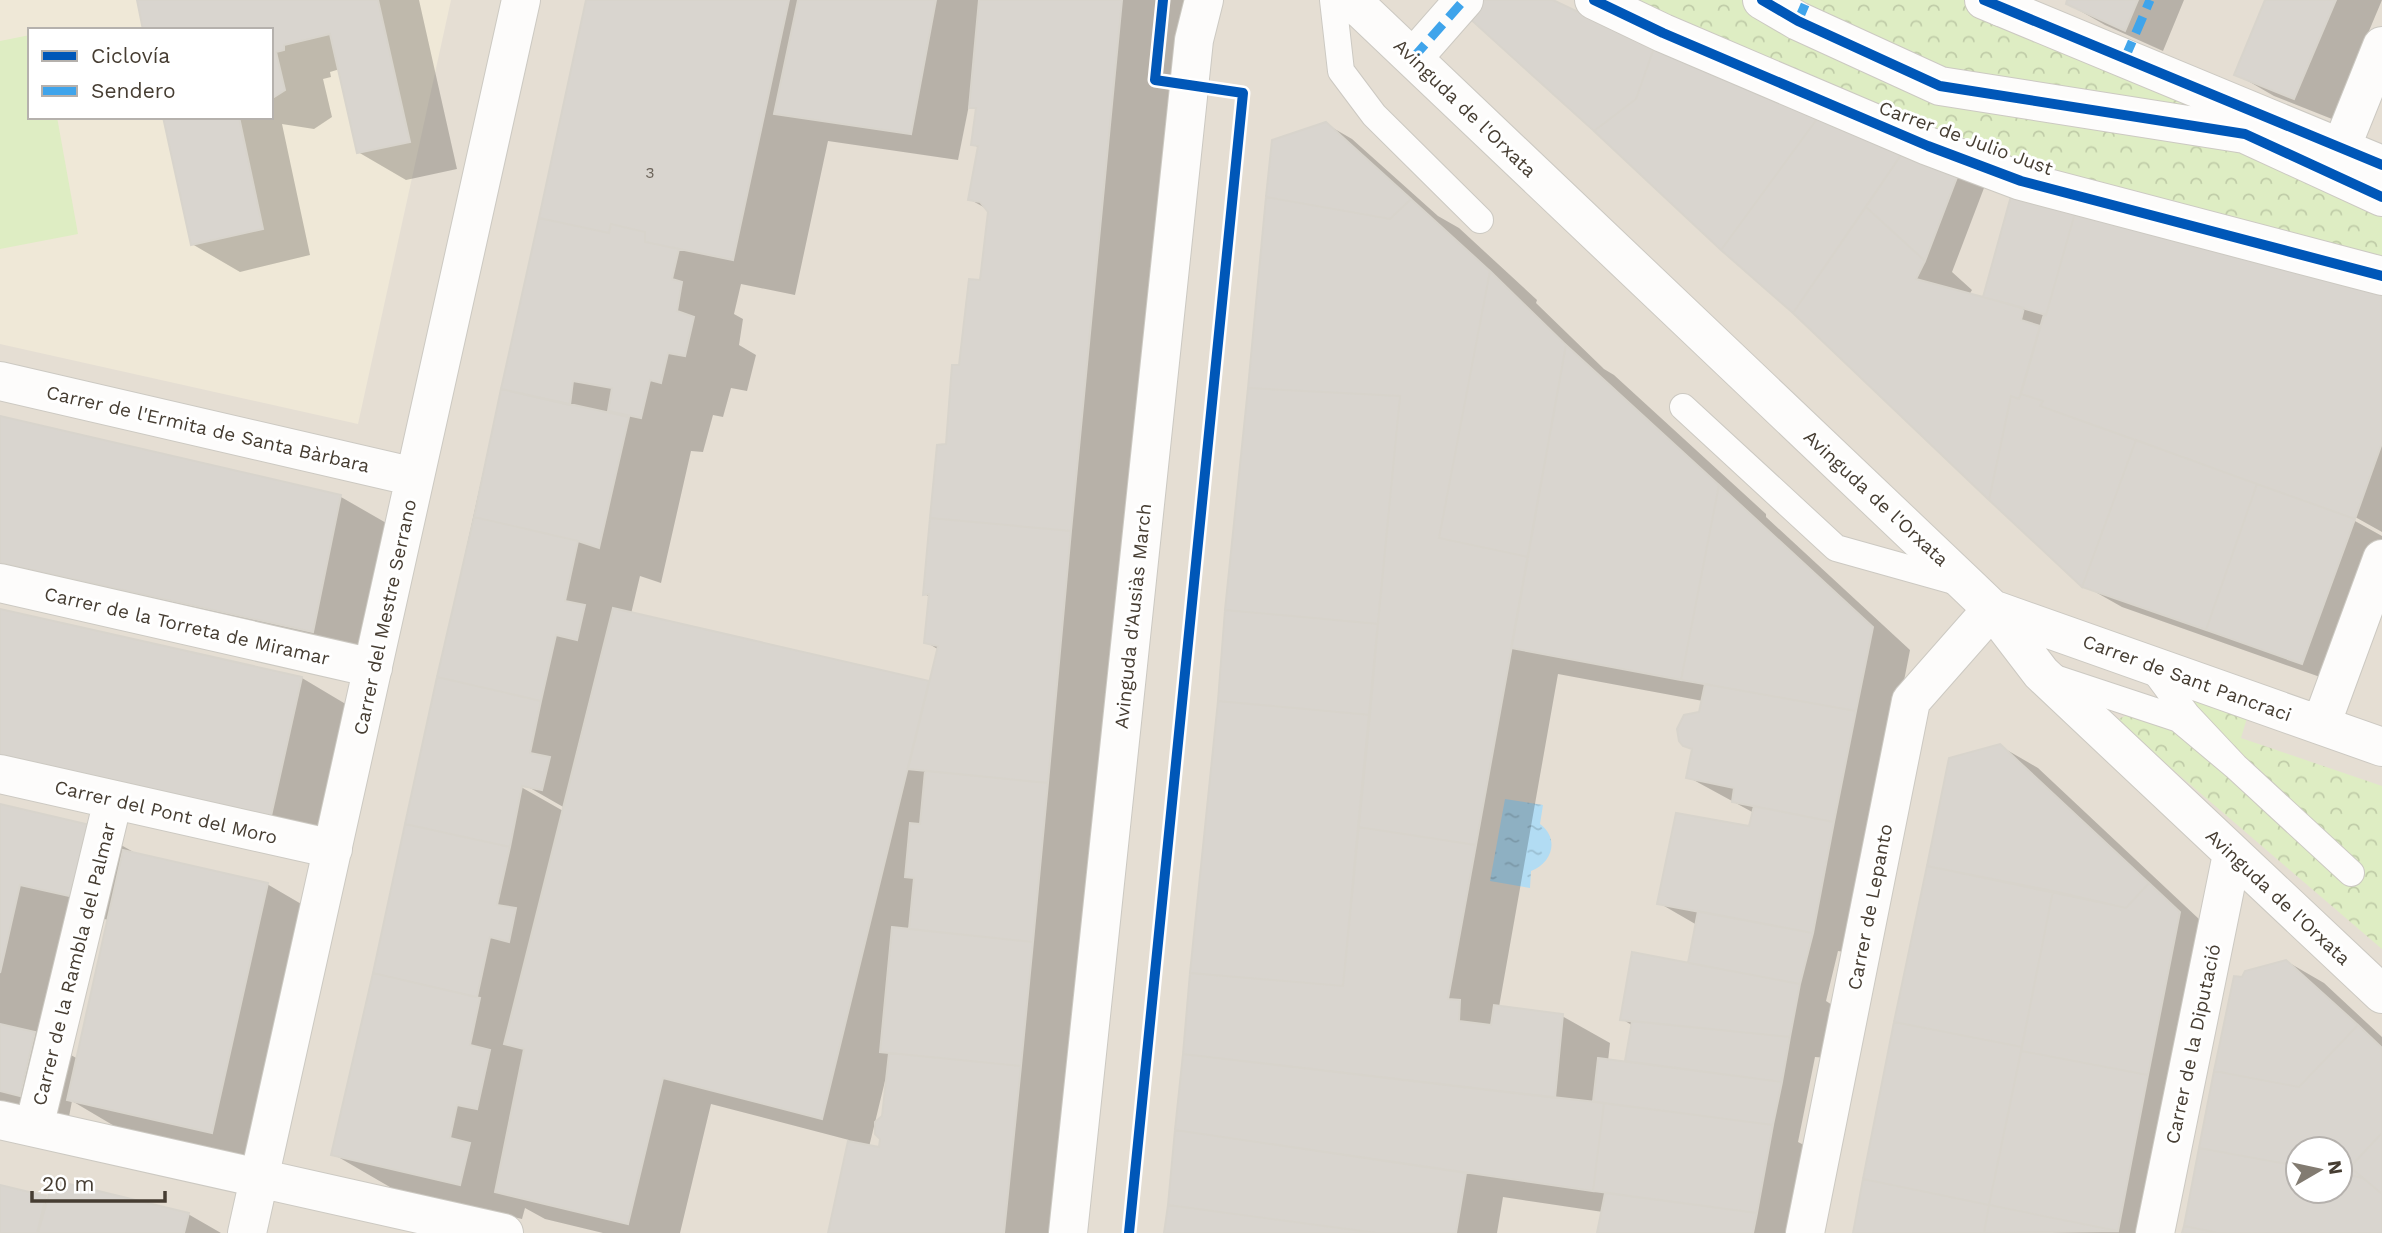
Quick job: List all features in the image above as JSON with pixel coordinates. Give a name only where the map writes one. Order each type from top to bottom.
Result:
[{"type":"street","name":"Carrer del Mestre Serrano","points":[[247,1233],[521,0]]},
{"type":"street","name":"Avinguda d'Ausiàs March","points":[[1068,1233],[1194,40],[1204,0]]},
{"type":"street","points":[[1413,58],[1464,0]]},
{"type":"street","name":"Carrer de Julio Just","points":[[1594,0],[1663,33],[1928,146],[2021,181],[2382,276]]},
{"type":"street","name":"Carrer de Julio Just","points":[[1762,0],[1798,21],[1940,86],[2245,134],[2382,197]]},
{"type":"street","points":[[1996,2],[2382,165]]},
{"type":"street","name":"Avinguda de l'Orxata","points":[[1349,3],[1413,58],[1980,597],[2041,673],[2382,994]]},
{"type":"street","points":[[2341,148],[2382,46]]},
{"type":"street","name":"Carrer de l'Ermita de Santa Bàrbara","points":[[0,382],[415,477]]},
{"type":"street","points":[[2320,725],[2382,559]]},
{"type":"street","name":"Carrer de la Torreta de Miramar","points":[[0,583],[373,668]]},
{"type":"street","name":"Carrer de Sant Pancraci","points":[[1980,597],[2150,665],[2382,747]]},
{"type":"street","name":"Carrer de Lepanto","points":[[1805,1233],[1911,701],[1980,597]]},
{"type":"street","name":"Carrer del Pont del Moro","points":[[0,774],[333,849]]},
{"type":"street","name":"Carrer de la Rambla del Palmar","points":[[17,1124],[113,800]]},
{"type":"street","name":"Carrer de la Diputació","points":[[2155,1233],[2232,854]]},
{"type":"street","points":[[17,1124],[503,1233]]},
{"type":"lane","points":[[1349,3],[1340,71],[1374,115],[1480,220]]},
{"type":"lane","points":[[1683,407],[1836,548],[1980,597]]},
{"type":"lane","points":[[2150,665],[2187,715],[2235,766]]},
{"type":"lane","points":[[2041,673],[2179,719],[2235,766],[2351,873]]},
{"type":"shaded area","points":[[0,0],[2382,0],[2382,1233],[0,1233]]},
{"type":"shaded area","points":[[0,0],[451,0],[358,424],[0,344]]},
{"type":"green space","points":[[1630,0],[2026,0],[2382,149],[2382,275],[1928,146]]},
{"type":"green space","points":[[28,35],[28,119],[57,119],[78,234],[0,249],[0,41]]},
{"type":"green space","points":[[2182,694],[2247,718],[2241,738],[2382,786],[2382,949],[2115,720]]},
{"type":"water","points":[[1505,799],[1543,805],[1540,824],[1550,837],[1551,850],[1544,862],[1531,871],[1530,888],[1490,881]]},
{"type":"building","points":[[137,0],[378,0],[410,142],[357,153],[330,34],[284,45],[284,50],[276,52],[285,90],[273,98],[273,28],[143,28]]},
{"type":"building","points":[[586,0],[789,0],[733,260],[645,242],[645,232],[611,224],[609,233],[539,218]]},
{"type":"building","points":[[798,0],[936,0],[911,134],[774,114]]},
{"type":"building","points":[[979,0],[1122,0],[1071,531],[930,518],[937,445],[946,444],[952,365],[959,365],[969,279],[980,280],[988,212],[980,202],[968,200],[978,146],[971,145],[976,108],[969,108]]},
{"type":"building","points":[[1482,0],[1553,0],[1654,48],[1636,99],[1594,131],[1468,17]]},
{"type":"building","points":[[2067,0],[2138,0],[2125,31],[2066,4]]},
{"type":"building","points":[[2265,0],[2336,0],[2294,99],[2234,75]]},
{"type":"building","points":[[1654,48],[1817,119],[1721,250],[1594,131],[1636,99]]},
{"type":"building","points":[[163,119],[239,119],[263,229],[191,245]]},
{"type":"building","points":[[1817,119],[1903,152],[1793,313],[1721,250]]},
{"type":"building","points":[[1326,122],[1411,199],[1390,219],[1266,197],[1272,140]]},
{"type":"building","points":[[1903,152],[1959,172],[1925,261],[1866,207]]},
{"type":"building","points":[[2013,189],[2077,206],[2046,315],[1983,297]]},
{"type":"building","points":[[1266,197],[1390,219],[1411,199],[1490,271],[1439,538],[1528,557],[1476,845],[1358,827],[1400,396],[1248,388]]},
{"type":"building","points":[[2077,206],[2382,293],[2382,443],[2355,519],[2040,406],[2043,401],[2021,394]]},
{"type":"building","points":[[1866,207],[1925,261],[1916,279],[2024,308],[2021,320],[2040,326],[2019,399],[2011,396],[1989,500],[1793,313]]},
{"type":"building","points":[[539,218],[609,233],[611,224],[645,232],[645,242],[679,249],[672,279],[682,282],[677,311],[694,317],[685,356],[668,353],[661,383],[650,380],[641,418],[608,411],[612,388],[573,381],[570,405],[501,389]]},
{"type":"building","points":[[1490,271],[1566,345],[1528,557],[1439,538]]},
{"type":"building","points":[[1566,345],[1719,485],[1681,680],[1511,648]]},
{"type":"building","points":[[1248,388],[1400,396],[1378,624],[1225,610]]},
{"type":"building","points":[[501,389],[629,417],[599,548],[474,517]]},
{"type":"building","points":[[2021,394],[2043,401],[2040,406],[2136,440],[2082,587],[1989,500],[2011,396],[2019,399]]},
{"type":"building","points":[[0,416],[341,495],[313,632],[0,563]]},
{"type":"building","points":[[2136,440],[2257,484],[2206,630],[2082,587]]},
{"type":"building","points":[[2257,484],[2355,519],[2302,664],[2206,630]]},
{"type":"building","points":[[1719,485],[1873,627],[1856,711],[1681,680]]},
{"type":"building","points":[[474,517],[578,541],[565,601],[585,605],[577,640],[556,635],[541,701],[437,677]]},
{"type":"building","points":[[930,518],[1071,531],[1048,783],[908,769],[938,646],[924,643],[929,594],[923,595]]},
{"type":"building","points":[[613,608],[929,681],[822,1119],[663,1078],[628,1224],[495,1192],[524,1049],[504,1044]]},
{"type":"building","points":[[0,609],[302,677],[271,816],[0,755]]},
{"type":"building","points":[[1225,610],[1378,624],[1370,715],[1218,701]]},
{"type":"building","points":[[437,677],[541,701],[530,753],[550,757],[542,790],[522,786],[510,847],[405,824]]},
{"type":"building","points":[[1705,684],[1856,711],[1834,822],[1732,802],[1734,788],[1686,778],[1692,749],[1683,746],[1679,741],[1677,729],[1684,715],[1699,712]]},
{"type":"building","points":[[1218,701],[1370,715],[1343,986],[1190,973]]},
{"type":"building","points":[[2000,744],[2149,883],[2126,908],[1927,866],[1949,758]]},
{"type":"building","points":[[925,771],[1048,783],[1033,942],[909,929],[914,878],[905,877],[910,823],[920,824]]},
{"type":"building","points":[[0,804],[90,825],[74,897],[20,885],[0,973]]},
{"type":"building","points":[[1754,806],[1834,822],[1813,933],[1657,904],[1676,813],[1749,826]]},
{"type":"building","points":[[405,824],[510,847],[497,905],[516,908],[509,942],[490,937],[477,997],[373,973]]},
{"type":"building","points":[[1358,827],[1476,845],[1448,999],[1460,1000],[1459,1021],[1491,1025],[1494,1005],[1563,1014],[1555,1098],[1183,1054],[1190,973],[1343,986]]},
{"type":"building","points":[[123,850],[268,883],[212,1133],[67,1100]]},
{"type":"building","points":[[1927,866],[2053,891],[2022,1047],[1894,1022]]},
{"type":"building","points":[[2149,883],[2180,912],[2148,1075],[2021,1051],[2053,891],[2126,908]]},
{"type":"building","points":[[1698,911],[1813,933],[1800,984],[1688,963]]},
{"type":"building","points":[[892,927],[1033,942],[1021,1066],[880,1052]]},
{"type":"building","points":[[1632,952],[1800,984],[1790,1037],[1620,1020]]},
{"type":"building","points":[[2286,960],[2358,1025],[2299,1087],[2214,1071],[2234,976],[2242,977],[2245,971]]},
{"type":"building","points":[[373,973],[480,998],[470,1045],[490,1050],[477,1109],[457,1105],[450,1138],[470,1143],[460,1185],[331,1155]]},
{"type":"building","points":[[1632,1021],[1790,1037],[1782,1082],[1625,1061]]},
{"type":"building","points":[[1894,1022],[2022,1047],[1989,1205],[1863,1179]]},
{"type":"building","points":[[0,1024],[35,1032],[20,1096],[0,1091]]},
{"type":"building","points":[[2358,1025],[2382,1048],[2382,1133],[2354,1163],[2354,1135],[2284,1135],[2284,1163],[2199,1148],[2214,1071],[2299,1087]]},
{"type":"building","points":[[2021,1051],[2148,1075],[2118,1231],[1989,1205]]},
{"type":"building","points":[[889,1053],[1021,1066],[1004,1233],[828,1233],[848,1141],[879,1147],[880,1139],[875,1134],[875,1122],[882,1116]]},
{"type":"building","points":[[1183,1054],[1604,1103],[1593,1191],[1175,1130]]},
{"type":"building","points":[[1598,1058],[1782,1082],[1773,1125],[1593,1102]]},
{"type":"building","points":[[1604,1103],[1773,1125],[1757,1213],[1593,1191]]},
{"type":"building","points":[[1175,1130],[1466,1173],[1456,1233],[1377,1233],[1168,1205]]},
{"type":"building","points":[[2382,1133],[2382,1194],[2354,1170],[2354,1163]]},
{"type":"building","points":[[2199,1148],[2284,1163],[2284,1205],[2354,1205],[2354,1176],[2363,1178],[2382,1194],[2382,1233],[2218,1233],[2184,1226]]},
{"type":"building","points":[[1863,1179],[1989,1205],[1984,1233],[1853,1233]]},
{"type":"building","points":[[53,1180],[189,1213],[184,1233],[38,1233]]},
{"type":"building","points":[[0,1185],[46,1196],[37,1233],[0,1233]]},
{"type":"building","points":[[1605,1193],[1757,1213],[1753,1233],[1597,1233]]},
{"type":"building","points":[[1168,1205],[1377,1233],[1164,1233]]},
{"type":"building","points":[[1989,1205],[2118,1231],[1984,1233]]},
{"type":"building","points":[[2184,1226],[2218,1233],[2182,1233]]},
{"type":"marked path","points":[[1413,58],[1464,0]]},
{"type":"marked path","points":[[1798,21],[1807,0]]},
{"type":"marked path","points":[[2125,58],[2150,0]]},
{"type":"cycle path","points":[[1129,1233],[1243,93],[1155,80],[1163,0]]},
{"type":"cycle path","points":[[1594,0],[1663,33],[1928,146],[2021,181],[2382,276]]},
{"type":"cycle path","points":[[1762,0],[1798,21],[1940,86],[2245,134],[2382,197]]},
{"type":"cycle path","points":[[1984,0],[2382,165]]}]
